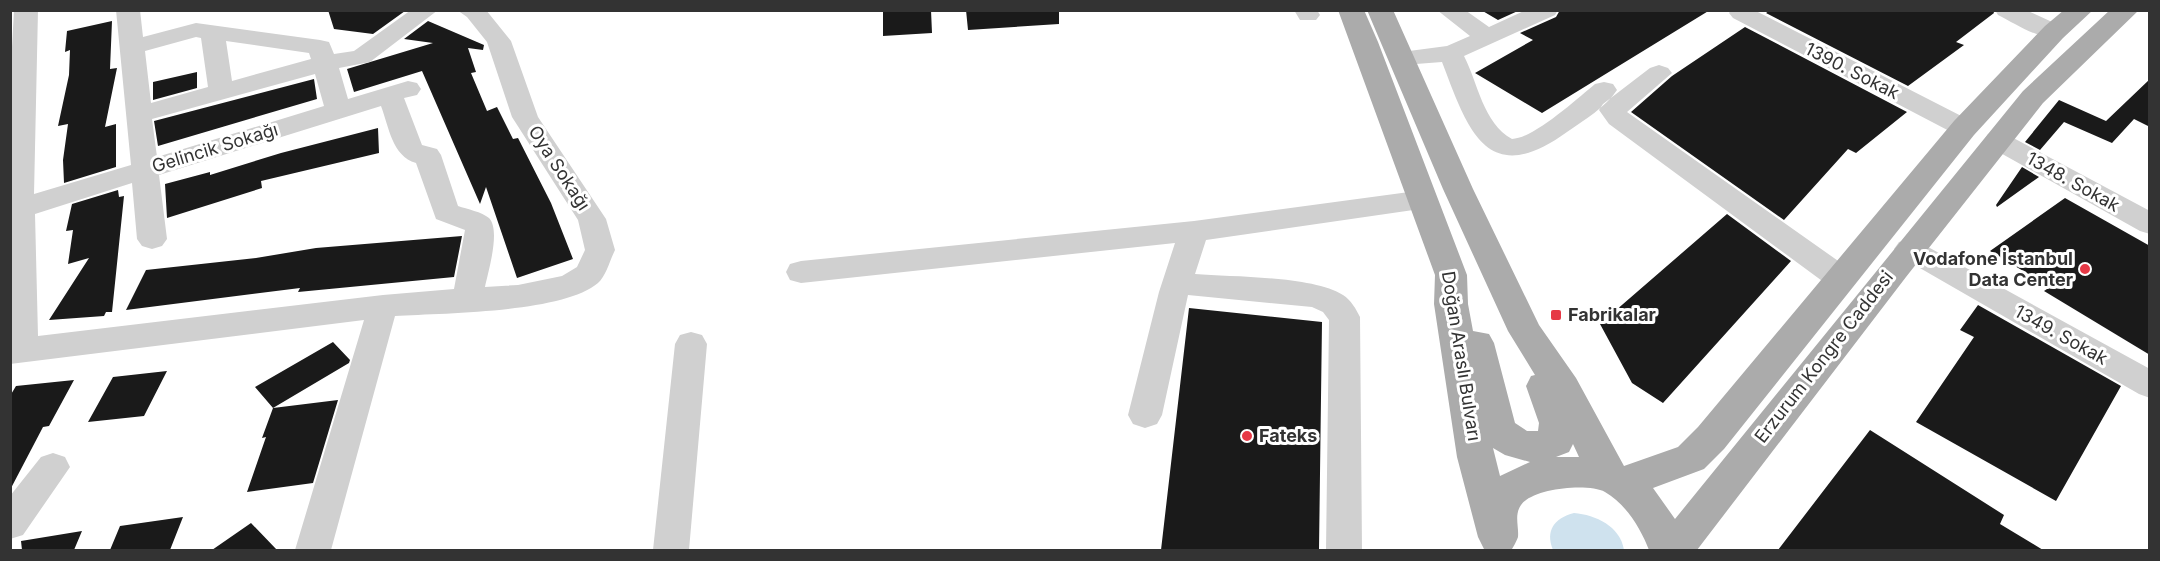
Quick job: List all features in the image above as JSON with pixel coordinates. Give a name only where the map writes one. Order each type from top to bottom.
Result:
[{"type":"main road","name":"Doğan Araslı Bulvarı","points":[[1351,10],[1365,42],[1451,275],[1451,304],[1476,457],[1500,544]]},
{"type":"main road","points":[[1380,10],[1458,189],[1525,331],[1557,423],[1557,441],[1547,446],[1520,446],[1507,439],[1499,430],[1472,324],[1464,299],[1451,275]]},
{"type":"main road","name":"Erzurum Kongre Caddesi","points":[[1614,479],[1691,458],[1711,438],[1964,128],[2054,32],[2080,10]]},
{"type":"main road","name":"Erzurum Kongre Caddesi","points":[[1674,550],[2032,97],[2126,10]]},
{"type":"main road","points":[[1525,331],[1563,388],[1614,479]]},
{"type":"main road","points":[[1500,544],[1498,511],[1511,489],[1521,482],[1547,473],[1614,479],[1631,490],[1659,528],[1669,550]]},
{"type":"street","points":[[16,352],[26,10]]},
{"type":"street","points":[[128,10],[152,239]]},
{"type":"street","points":[[139,114],[325,63],[361,57],[427,10]]},
{"type":"street","name":"Oya Sokağı","points":[[16,352],[383,306],[518,296],[570,286],[589,274],[600,250],[592,219],[525,117],[499,41],[475,12],[468,10]]},
{"type":"street","points":[[1448,10],[1488,37]]},
{"type":"street","points":[[1402,58],[1448,55],[1547,10]]},
{"type":"street","points":[[2006,10],[2054,32]]},
{"type":"street","name":"1390. Sokak","points":[[1741,13],[1964,128]]},
{"type":"street","points":[[132,47],[196,30],[320,47],[338,110]]},
{"type":"street","points":[[212,32],[221,92]]},
{"type":"street","points":[[1448,55],[1453,58],[1476,113],[1493,139],[1508,147],[1526,145],[1572,116],[1604,90]]},
{"type":"street","points":[[1659,73],[1612,110],[1618,118],[1840,278]]},
{"type":"street","name":"Gelincik Sokağı","points":[[21,208],[399,91],[410,149],[416,154],[427,155],[446,212],[478,225],[480,237],[468,300]]},
{"type":"street","name":"1348. Sokak","points":[[1997,140],[2150,225]]},
{"type":"street","points":[[801,272],[1194,231],[1424,201]]},
{"type":"street","points":[[1145,415],[1177,283],[1194,231]]},
{"type":"street","name":"1349. Sokak","points":[[1910,249],[2150,385]]},
{"type":"street","points":[[1177,283],[1317,296],[1334,304],[1345,317],[1342,347],[1344,550]]},
{"type":"street","points":[[313,550],[383,306]]},
{"type":"street","points":[[666,550],[691,344]]},
{"type":"street","points":[[10,524],[53,467]]},
{"type":"water","points":[[1574,513],[1591,516],[1606,523],[1618,534],[1624,550],[1553,550],[1550,537],[1553,526],[1561,518]]},
{"type":"building","points":[[328,10],[405,11],[373,34],[334,29]]},
{"type":"building","points":[[883,10],[931,10],[932,33],[883,36]]},
{"type":"building","points":[[966,10],[1059,10],[1059,24],[968,30]]},
{"type":"building","points":[[1481,10],[1520,10],[1498,20]]},
{"type":"building","points":[[1560,10],[1710,10],[1542,113],[1475,73],[1533,40],[1520,33],[1556,17]]},
{"type":"building","points":[[1770,10],[1993,10],[1994,13],[1956,42],[1964,45],[1908,86],[1766,13]]},
{"type":"building","points":[[112,21],[110,69],[117,68],[105,127],[116,124],[116,167],[64,183],[63,160],[68,124],[58,126],[69,75],[70,50],[65,52],[67,31]]},
{"type":"building","points":[[428,21],[484,45],[483,50],[468,48],[476,72],[471,73],[487,111],[497,107],[513,139],[518,138],[551,203],[573,259],[517,278],[486,187],[480,204],[422,71],[354,92],[347,69],[433,43],[404,39]]},
{"type":"building","points":[[1745,27],[1907,112],[1856,153],[1848,149],[1784,220],[1631,112],[1672,76]]},
{"type":"building","points":[[197,72],[197,88],[153,100],[153,82]]},
{"type":"building","points":[[314,79],[317,99],[158,146],[154,121]]},
{"type":"building","points":[[2150,79],[2150,127],[2134,119],[2112,143],[2064,122],[2040,150],[2025,142],[2059,100],[2106,121]]},
{"type":"building","points":[[378,128],[379,153],[261,181],[262,188],[167,218],[165,184],[210,172],[210,175],[281,153]]},
{"type":"building","points":[[2022,167],[2039,177],[1997,207],[1996,205]]},
{"type":"building","points":[[118,190],[119,197],[124,196],[112,312],[106,312],[104,316],[49,320],[89,258],[68,264],[73,230],[66,231],[72,204]]},
{"type":"building","name":"Vodafone İstanbul Data Center","points":[[2065,198],[2150,246],[2150,355],[2044,291],[2050,287],[1990,251]]},
{"type":"building","points":[[1727,214],[1791,261],[1663,403],[1632,383],[1600,324]]},
{"type":"building","points":[[462,236],[454,277],[298,292],[300,288],[126,310],[146,270],[256,258],[316,248]]},
{"type":"building","points":[[1978,305],[2121,386],[2056,501],[1916,422],[1974,337],[1960,330]]},
{"type":"building","name":"Fateks","points":[[1189,308],[1322,322],[1319,550],[1161,550]]},
{"type":"building","points":[[333,342],[350,360],[349,363],[273,408],[255,387]]},
{"type":"building","points":[[167,371],[144,416],[88,422],[113,377]]},
{"type":"building","points":[[74,380],[49,426],[43,427],[10,490],[10,396],[16,386]]},
{"type":"building","points":[[338,400],[313,483],[247,492],[266,437],[262,438],[273,408]]},
{"type":"building","points":[[1870,430],[2004,515],[2000,524],[2043,550],[1778,550]]},
{"type":"building","points":[[183,517],[170,550],[110,550],[120,526]]},
{"type":"building","points":[[251,523],[277,550],[212,550]]},
{"type":"building","points":[[82,531],[74,550],[22,550],[21,541]]},
{"type":"place","name":"Vodafone İstanbul Data Center","points":[[2085,269]]},
{"type":"place","name":"Fabrikalar","points":[[1556,315]]},
{"type":"place","name":"Fateks","points":[[1247,436]]}]
